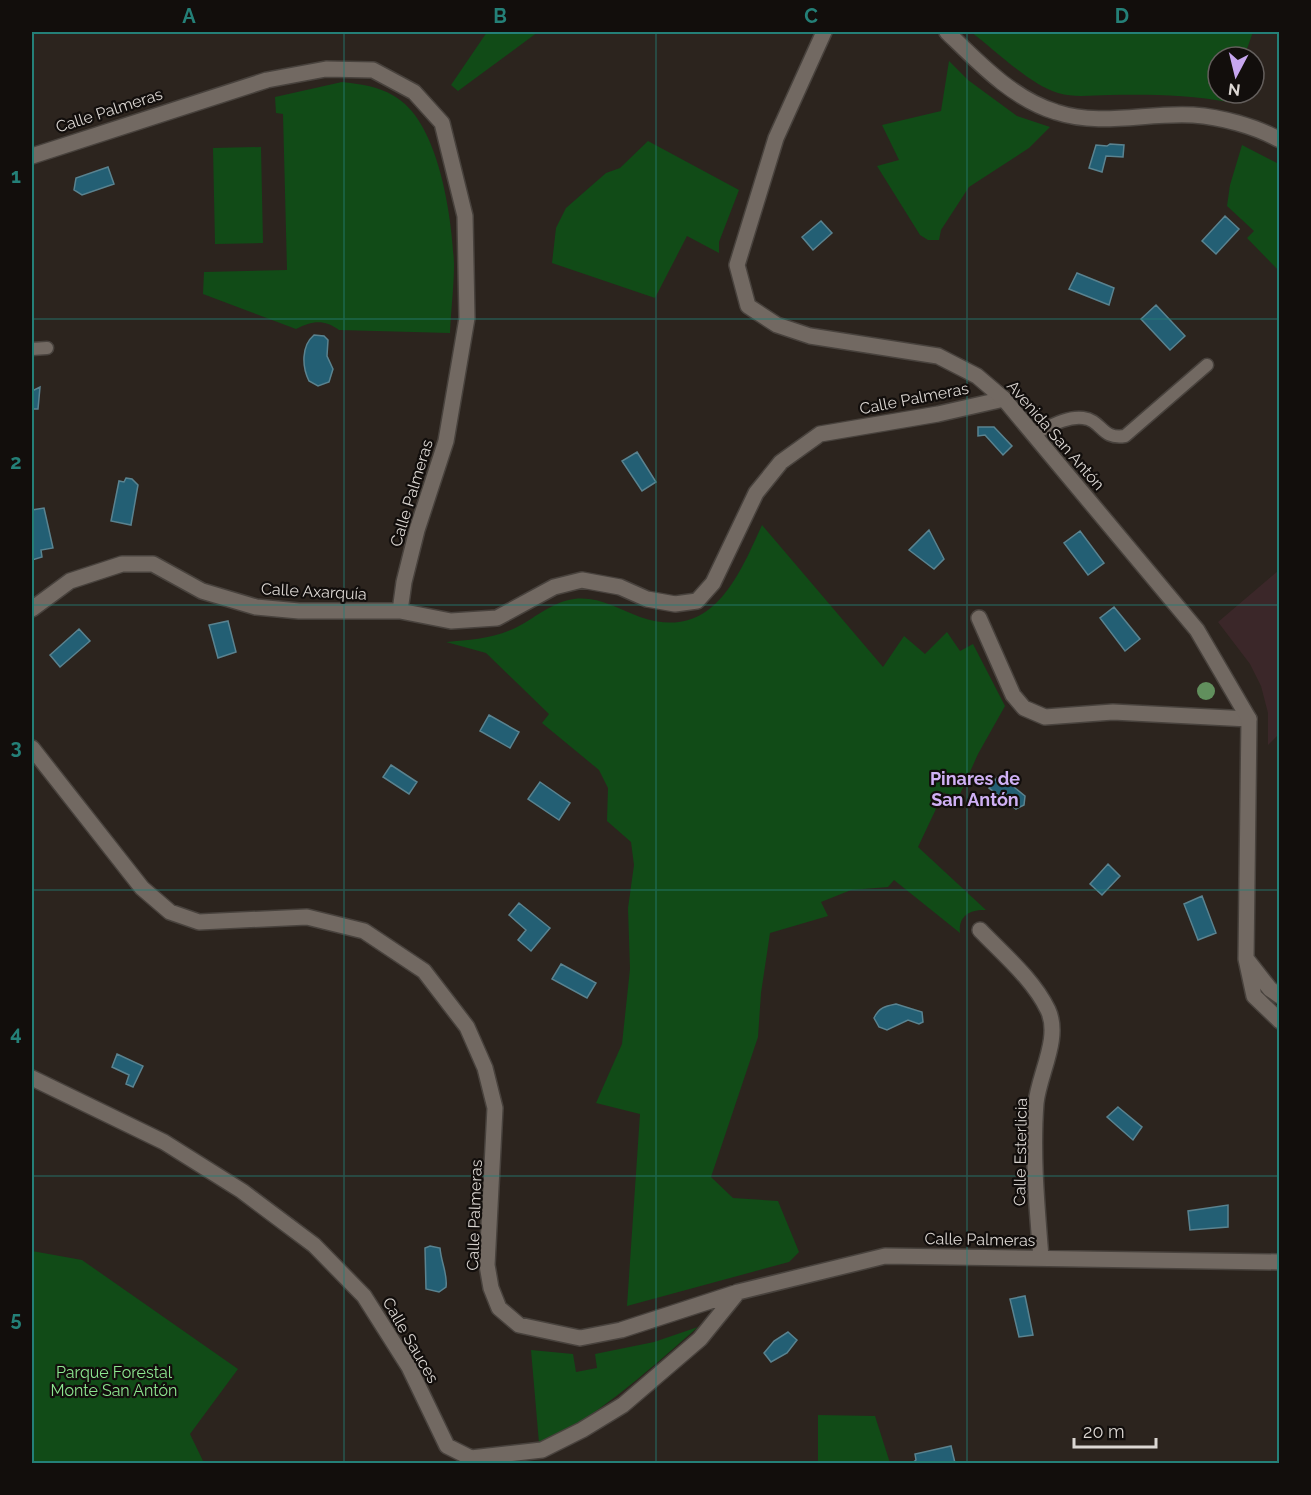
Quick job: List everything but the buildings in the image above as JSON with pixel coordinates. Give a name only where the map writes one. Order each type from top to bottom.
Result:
[{"type":"street","name":"Avenida San Antón","points":[[824,32],[776,138],[741,254],[738,265],[748,306],[777,325],[810,336],[938,356],[977,376],[1004,399],[1197,630],[1249,719]]},
{"type":"street","points":[[947,32],[976,60],[1025,99],[1058,113],[1118,120],[1193,115],[1262,130],[1280,140]]},
{"type":"street","name":"Calle Palmeras","points":[[32,156],[267,80],[326,69],[373,70],[414,92],[442,123],[465,216],[467,318],[446,441],[417,530],[404,582],[400,611],[451,621],[497,618],[554,587],[582,580],[620,587],[647,599],[665,603],[697,601],[713,583],[756,493],[781,462],[820,434],[938,414],[1004,399]]},
{"type":"street","name":"Calle Axarquía","points":[[32,609],[70,581],[122,564],[153,564],[202,591],[256,607],[299,611],[400,611]]},
{"type":"street","points":[[979,618],[1013,695],[1024,708],[1045,717],[1113,712],[1249,719],[1246,959],[1254,996],[1280,1021]]},
{"type":"street","name":"Calle Palmeras","points":[[32,748],[142,888],[170,912],[199,922],[307,917],[364,931],[424,972],[467,1027],[485,1068],[495,1108],[487,1265],[490,1288],[499,1308],[519,1325],[580,1338],[621,1330],[738,1292],[885,1256],[1280,1262]]},
{"type":"street","name":"Calle Esterlicia","points":[[980,930],[1032,986],[1048,1011],[1053,1030],[1036,1102],[1036,1193],[1041,1258]]},
{"type":"street","points":[[1246,959],[1270,989],[1280,996]]},
{"type":"street","name":"Calle Sauces","points":[[32,1078],[164,1142],[242,1191],[314,1245],[364,1296],[409,1367],[447,1446],[471,1458],[542,1450],[615,1410],[700,1339],[738,1292]]},
{"type":"lane","points":[[32,349],[47,348]]},
{"type":"lane","points":[[1034,434],[1068,419],[1085,418],[1094,422],[1103,432],[1114,438],[1125,436],[1207,365]]},
{"type":"shaded area","points":[[1279,570],[1279,734],[1268,745],[1268,713],[1261,686],[1250,664],[1218,622]]},
{"type":"green space","points":[[487,32],[538,32],[458,91],[451,85]]},
{"type":"green space","points":[[971,32],[1253,32],[1248,45],[1206,45],[1206,99],[1169,96],[1064,95],[1047,89],[1024,75]]},
{"type":"green space","points":[[949,61],[968,80],[1017,116],[1050,127],[1029,148],[969,187],[941,230],[939,240],[928,240],[920,235],[877,166],[899,160],[882,125],[941,111]]},
{"type":"green space","points":[[342,82],[375,88],[394,96],[409,108],[422,126],[432,148],[446,197],[453,244],[454,272],[450,333],[339,330],[318,322],[296,329],[203,294],[204,272],[287,270],[283,114],[276,113],[275,97]]},
{"type":"green space","points":[[648,141],[739,190],[719,242],[719,253],[687,236],[655,298],[552,263],[556,228],[566,208],[606,173],[620,168]]},
{"type":"green space","points":[[1242,145],[1279,164],[1279,271],[1247,238],[1254,231],[1227,206],[1230,185]]},
{"type":"green space","points":[[261,147],[263,243],[215,244],[213,148]]},
{"type":"green space","points":[[762,525],[883,667],[904,636],[925,654],[947,632],[960,651],[973,644],[1005,706],[978,754],[956,803],[944,792],[918,847],[986,910],[970,912],[966,915],[961,922],[960,933],[894,880],[888,887],[851,890],[821,902],[828,916],[770,933],[761,993],[758,1037],[711,1177],[733,1198],[778,1201],[799,1252],[789,1262],[627,1306],[640,1114],[596,1103],[622,1044],[630,969],[628,908],[634,865],[631,842],[607,821],[608,788],[599,770],[542,723],[549,714],[486,653],[446,642],[505,632],[558,604],[574,599],[600,601],[640,617],[665,622],[686,621],[704,613],[732,584]]},
{"type":"green space","name":"Parque Forestal Monte San Antón","points":[[32,1251],[82,1260],[238,1369],[190,1434],[204,1463],[32,1463]]},
{"type":"green space","points":[[698,1327],[622,1392],[579,1423],[539,1443],[531,1350],[573,1354],[576,1372],[597,1368],[595,1354],[654,1342]]},
{"type":"green space","points":[[818,1415],[875,1416],[890,1463],[818,1463]]},
{"type":"water","points":[[1096,145],[1124,145],[1123,157],[1106,156],[1102,172],[1089,168]]},
{"type":"water","points":[[108,167],[114,184],[82,195],[74,190],[76,178]]},
{"type":"water","points":[[1225,216],[1239,229],[1216,254],[1202,241]]},
{"type":"water","points":[[821,221],[832,233],[813,250],[802,237]]},
{"type":"water","points":[[1077,273],[1114,288],[1109,305],[1069,289]]},
{"type":"water","points":[[1156,305],[1185,336],[1170,350],[1141,319]]},
{"type":"water","points":[[314,335],[324,336],[328,340],[327,356],[333,369],[329,382],[318,386],[309,381],[304,363],[307,345]]},
{"type":"water","points":[[40,387],[38,409],[32,409],[32,391]]},
{"type":"water","points":[[978,427],[994,427],[1012,446],[1003,455],[985,435],[978,436]]},
{"type":"water","points":[[637,452],[656,482],[642,491],[622,461]]},
{"type":"water","points":[[126,478],[132,479],[138,485],[131,525],[111,521],[119,481],[124,482]]},
{"type":"water","points":[[44,508],[53,548],[41,550],[42,557],[32,560],[32,510]]},
{"type":"water","points":[[929,530],[944,559],[934,569],[909,550]]},
{"type":"water","points":[[1080,531],[1104,563],[1088,575],[1064,543]]},
{"type":"water","points":[[1114,607],[1140,639],[1125,651],[1100,618]]},
{"type":"water","points":[[228,621],[236,652],[218,658],[209,625]]},
{"type":"water","points":[[79,629],[90,641],[60,667],[50,655]]},
{"type":"water","points":[[489,715],[519,732],[510,748],[480,731]]},
{"type":"water","points":[[391,765],[417,782],[409,794],[383,777]]},
{"type":"water","points":[[999,775],[1025,796],[1024,805],[1016,809],[989,788]]},
{"type":"water","points":[[540,782],[570,803],[559,820],[528,799]]},
{"type":"water","points":[[1108,864],[1120,876],[1102,895],[1090,884]]},
{"type":"water","points":[[1202,896],[1216,933],[1198,940],[1184,904]]},
{"type":"water","points":[[519,903],[550,928],[531,951],[518,940],[526,930],[509,915]]},
{"type":"water","points":[[561,964],[596,983],[587,998],[552,979]]},
{"type":"water","points":[[896,1004],[922,1012],[923,1022],[919,1024],[908,1020],[887,1030],[879,1027],[874,1018],[878,1011]]},
{"type":"water","points":[[117,1054],[143,1066],[133,1087],[126,1084],[129,1075],[112,1067]]},
{"type":"water","points":[[1118,1107],[1142,1127],[1133,1140],[1107,1117]]},
{"type":"water","points":[[1228,1205],[1228,1227],[1190,1230],[1188,1211]]},
{"type":"water","points":[[430,1246],[440,1248],[445,1273],[446,1287],[439,1292],[426,1289],[425,1248]]},
{"type":"water","points":[[1025,1296],[1033,1335],[1019,1337],[1010,1299]]},
{"type":"water","points":[[788,1332],[797,1340],[787,1353],[771,1362],[764,1353],[774,1341]]},
{"type":"water","points":[[951,1446],[955,1463],[912,1463],[916,1460],[915,1454]]},
{"type":"district","name":"Pinares de San Antón","points":[[975,789]]}]
